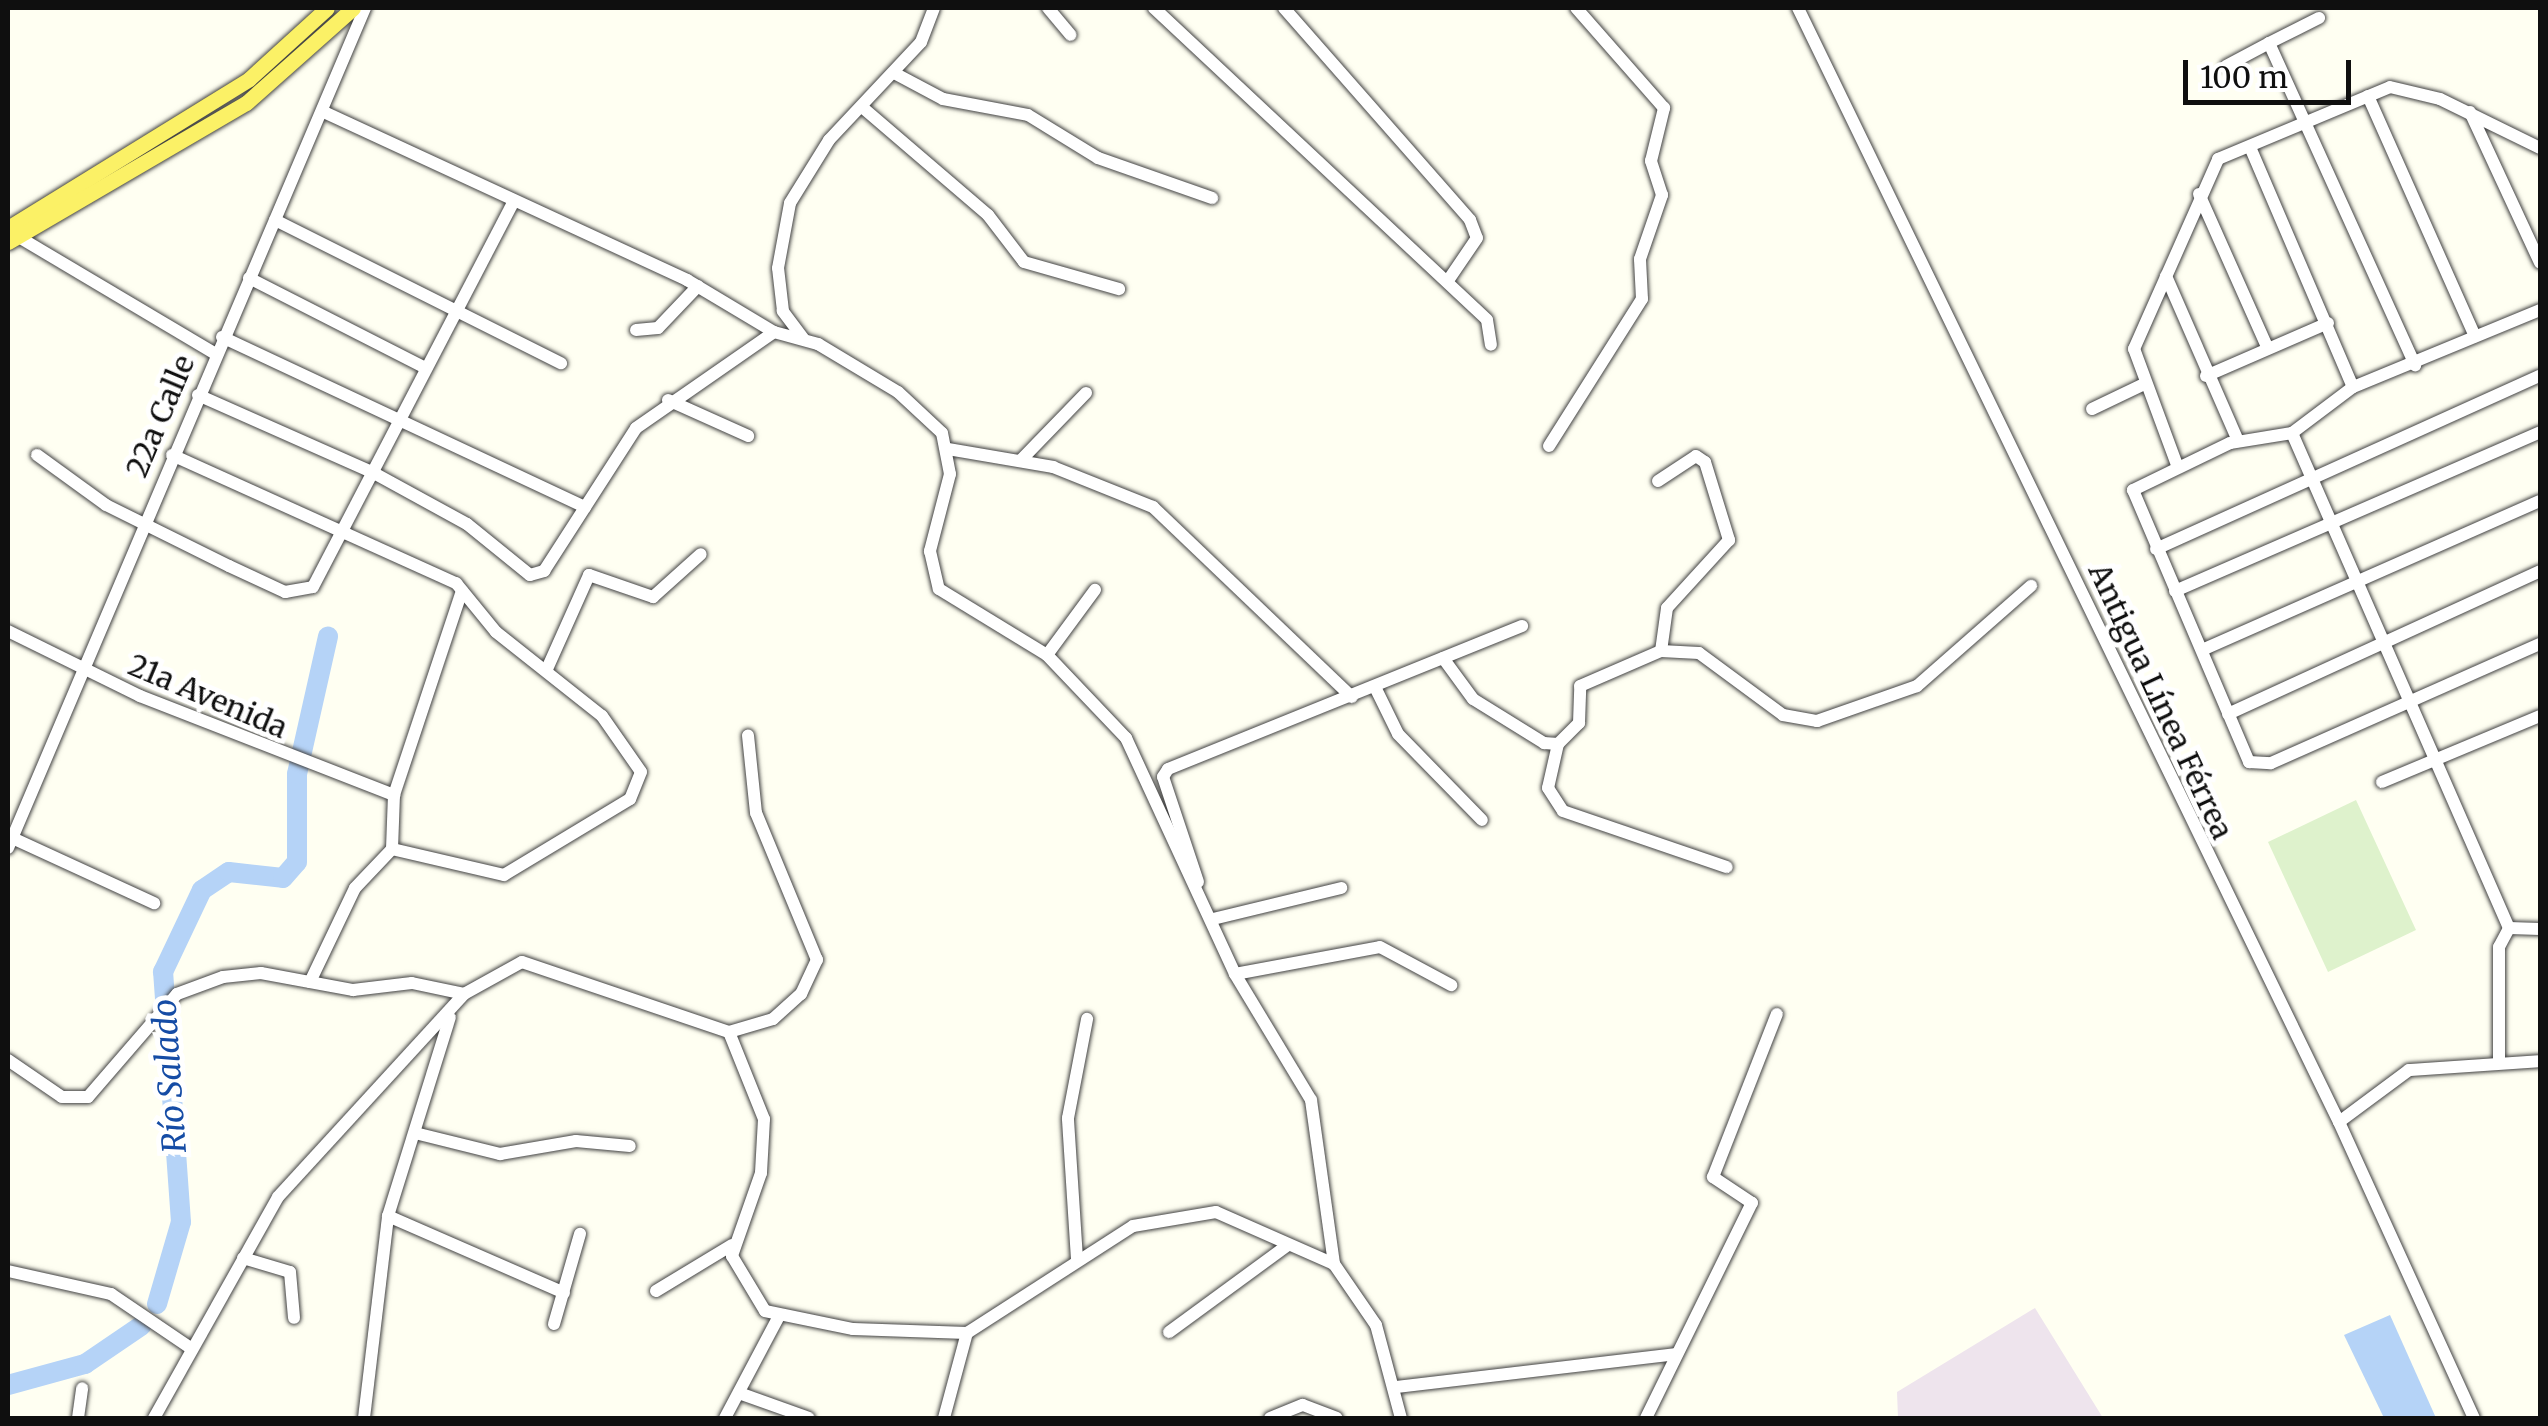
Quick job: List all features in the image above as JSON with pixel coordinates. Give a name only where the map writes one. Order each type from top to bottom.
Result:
[{"type":"main road","points":[[11,235],[248,79],[327,8]]},
{"type":"main road","points":[[11,235],[246,103],[353,8]]},
{"type":"street","name":"22a Calle","points":[[9,841],[87,670],[141,523],[214,353],[326,113],[364,8]]},
{"type":"street","points":[[802,338],[783,311],[780,237],[806,172],[896,74],[934,8]]},
{"type":"street","points":[[1048,8],[1071,35]]},
{"type":"street","points":[[1154,8],[1487,320],[1491,345]]},
{"type":"street","points":[[1284,8],[1470,220],[1477,238],[1447,282]]},
{"type":"street","points":[[1549,446],[1642,299],[1640,259],[1662,195],[1650,161],[1664,108],[1576,8]]},
{"type":"street","name":"Antigua Línea Férrea","points":[[1798,8],[2339,1122],[2474,1418]]},
{"type":"street","points":[[2226,66],[2319,18]]},
{"type":"street","points":[[2270,43],[2415,365]]},
{"type":"street","points":[[896,74],[943,99],[1028,115],[1098,158],[1212,198]]},
{"type":"street","points":[[2177,465],[2142,384],[2134,349],[2199,194],[2218,159],[2368,96],[2402,86],[2470,112],[2540,148]]},
{"type":"street","points":[[2368,96],[2474,336]]},
{"type":"street","points":[[862,107],[988,215],[1024,262],[1120,289]]},
{"type":"street","points":[[2470,112],[2540,262]]},
{"type":"street","points":[[326,113],[698,286],[774,332],[802,338],[898,392],[948,449],[1022,459],[1153,507],[1352,697]]},
{"type":"street","points":[[2250,147],[2353,387]]},
{"type":"street","points":[[2199,194],[2266,347]]},
{"type":"street","points":[[37,456],[141,523],[298,594],[320,578],[424,367],[513,203]]},
{"type":"street","points":[[275,220],[452,313],[561,362]]},
{"type":"street","points":[[11,235],[214,353]]},
{"type":"street","points":[[2166,276],[2206,376],[2238,441]]},
{"type":"street","points":[[249,278],[424,367]]},
{"type":"street","points":[[636,330],[658,328],[698,286]]},
{"type":"street","points":[[2539,316],[2474,336],[2415,365],[2353,387],[2292,433],[2238,441],[2177,465],[2133,490],[2242,754],[2258,765],[2409,704],[2540,644]]},
{"type":"street","points":[[2206,376],[2328,323]]},
{"type":"street","points":[[198,394],[372,472],[467,524],[530,575],[544,571],[636,428],[668,400],[774,332]]},
{"type":"street","points":[[222,336],[396,422],[585,507]]},
{"type":"street","points":[[2156,549],[2540,376]]},
{"type":"street","points":[[2092,409],[2142,384]]},
{"type":"street","points":[[1022,459],[1086,393]]},
{"type":"street","points":[[668,400],[748,436]]},
{"type":"street","points":[[2175,590],[2332,526],[2540,432]]},
{"type":"street","points":[[2292,433],[2508,928],[2499,946],[2500,1062]]},
{"type":"street","points":[[948,449],[930,551],[939,590],[1047,655],[1126,738],[1235,974],[1311,1100],[1334,1264],[1376,1326],[1396,1387],[1401,1418]]},
{"type":"street","points":[[172,455],[343,532],[462,592],[496,632],[547,668],[631,754],[640,788],[504,875],[392,849]]},
{"type":"street","points":[[1658,482],[1696,456],[1704,462],[1729,540],[1667,608],[1662,650]]},
{"type":"street","points":[[2202,650],[2356,586],[2540,501]]},
{"type":"street","points":[[547,668],[589,575],[653,597],[701,554]]},
{"type":"street","points":[[2228,714],[2384,638],[2540,571]]},
{"type":"street","points":[[1727,867],[1563,811],[1548,788],[1558,744],[1579,723],[1580,686],[1662,650],[1700,654],[1783,715],[1817,721],[1918,686],[2032,586]]},
{"type":"street","points":[[1047,655],[1095,590]]},
{"type":"street","points":[[310,982],[354,888],[392,849],[394,795],[462,592]]},
{"type":"street","points":[[1202,899],[1163,777],[1168,769],[1522,626]]},
{"type":"street","name":"21a Avenida","points":[[8,632],[298,762],[394,795]]},
{"type":"street","points":[[1443,658],[1473,699],[1536,742],[1558,744]]},
{"type":"street","points":[[1374,687],[1398,734],[1482,820]]},
{"type":"street","points":[[2382,782],[2540,716]]},
{"type":"street","points":[[161,1416],[192,1349],[278,1197],[450,1014],[464,994],[522,962],[728,1032],[774,1019],[801,994],[817,960],[756,813],[748,734]]},
{"type":"street","points":[[9,841],[154,903]]},
{"type":"street","points":[[1213,920],[1341,888]]},
{"type":"street","points":[[2508,928],[2540,929]]},
{"type":"street","points":[[1235,974],[1380,946],[1450,985]]},
{"type":"street","points":[[8,1060],[62,1097],[88,1097],[177,994],[261,973],[310,982],[464,994]]},
{"type":"street","points":[[364,1418],[388,1216],[450,1014]]},
{"type":"street","points":[[1646,1418],[1674,1354],[1752,1202],[1714,1177],[1777,1014]]},
{"type":"street","points":[[1077,1259],[1068,1118],[1087,1019]]},
{"type":"street","points":[[656,1292],[732,1245],[761,1174],[764,1118],[728,1032]]},
{"type":"street","points":[[428,1036],[443,1040]]},
{"type":"street","points":[[2339,1122],[2408,1070],[2540,1062]]},
{"type":"street","points":[[415,1133],[500,1154],[576,1141],[630,1146]]},
{"type":"street","points":[[732,1245],[743,1288],[778,1318],[967,1334],[1133,1226],[1194,1210],[1244,1219],[1288,1245],[1334,1264]]},
{"type":"street","points":[[388,1216],[564,1293]]},
{"type":"street","points":[[554,1324],[580,1234]]},
{"type":"street","points":[[1169,1332],[1288,1245]]},
{"type":"street","points":[[243,1258],[290,1272],[294,1318]]},
{"type":"street","points":[[8,1271],[111,1294],[192,1349]]},
{"type":"street","points":[[725,1418],[778,1318]]},
{"type":"street","points":[[944,1418],[967,1334]]},
{"type":"street","points":[[1396,1387],[1674,1354]]},
{"type":"street","points":[[78,1418],[82,1388]]},
{"type":"street","points":[[739,1393],[809,1418]]},
{"type":"street","points":[[1270,1418],[1303,1405],[1336,1418]]},
{"type":"shaded area","points":[[2035,1308],[2103,1418],[1898,1418],[1897,1392]]},
{"type":"green space","points":[[2356,800],[2416,930],[2328,972],[2268,842]]},
{"type":"water","points":[[2390,1315],[2436,1418],[2384,1418],[2344,1335]]},
{"type":"waterway","name":"Río Salado","points":[[157,1304],[181,1222],[163,972],[202,890],[229,872],[283,878],[297,862],[297,774],[328,636]]},
{"type":"waterway","name":"Río Salado","points":[[8,1385],[85,1364],[141,1326]]}]
